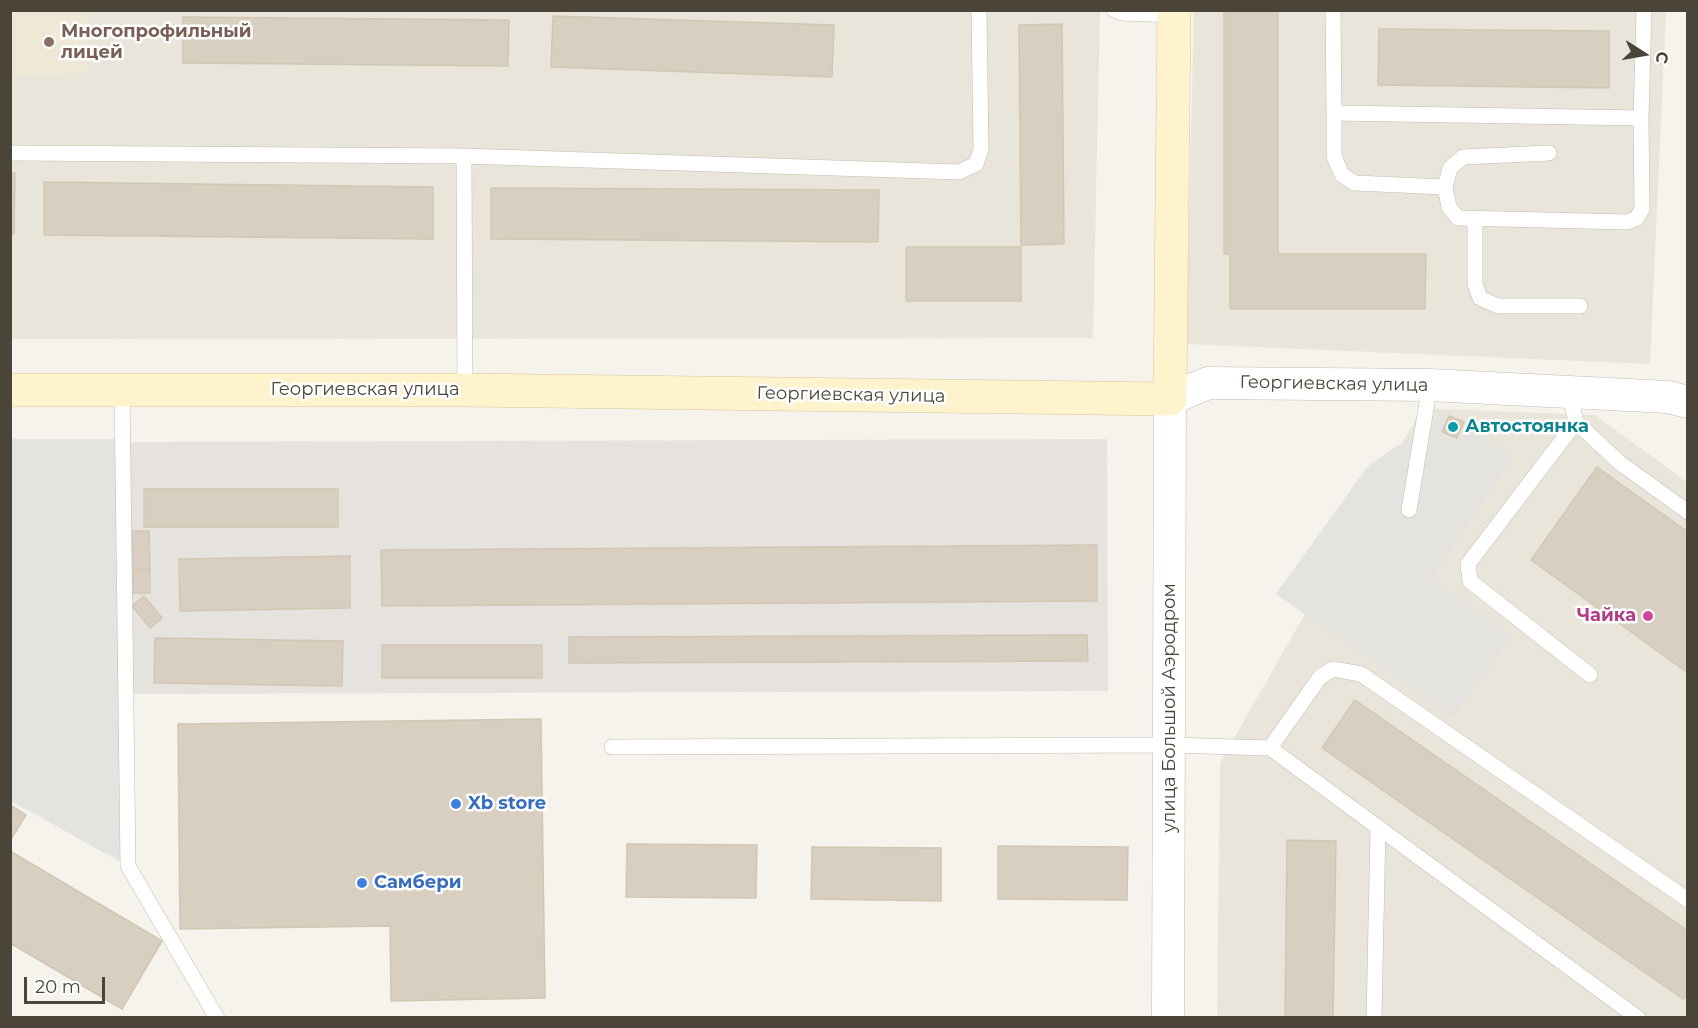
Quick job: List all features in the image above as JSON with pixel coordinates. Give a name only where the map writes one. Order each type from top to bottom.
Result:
[{"type":"street","points":[[1170,399],[1174,13]]},
{"type":"street","name":"Георгиевская улица","points":[[10,390],[465,390],[1170,399],[1208,383],[1430,385],[1668,397],[1688,402]]},
{"type":"street","name":"улица Большой Аэродром","points":[[1168,1017],[1170,399]]},
{"type":"lane","points":[[10,153],[464,156],[959,172],[976,164],[981,149],[979,10]]},
{"type":"lane","points":[[1114,10],[1122,13],[1174,13]]},
{"type":"lane","points":[[1333,10],[1334,156],[1342,175],[1355,183],[1445,187]]},
{"type":"lane","points":[[1549,153],[1463,157],[1450,168],[1445,187],[1449,207],[1458,218],[1628,222],[1637,219],[1642,209],[1641,118],[1644,10]]},
{"type":"lane","points":[[1334,112],[1641,118]]},
{"type":"lane","points":[[464,156],[465,390]]},
{"type":"lane","points":[[1475,218],[1474,284],[1480,298],[1498,306],[1580,306]]},
{"type":"lane","points":[[1409,510],[1430,385]]},
{"type":"lane","points":[[122,389],[128,866],[217,1017]]},
{"type":"lane","points":[[1569,391],[1576,422],[1620,463],[1688,512]]},
{"type":"lane","points":[[1576,422],[1468,564],[1470,581],[1590,675]]},
{"type":"lane","points":[[1270,748],[1320,677],[1333,669],[1361,674],[1688,900]]},
{"type":"lane","points":[[612,747],[1170,745],[1270,748],[1638,1017]]},
{"type":"lane","points":[[1374,1017],[1378,827]]},
{"type":"shaded area","points":[[10,11],[1100,11],[1093,338],[11,339]]},
{"type":"shaded area","name":"Многопрофильный лицей","points":[[10,11],[87,11],[88,73],[11,75]]},
{"type":"shaded area","points":[[1194,11],[1666,11],[1650,364],[1186,344]]},
{"type":"shaded area","points":[[1422,408],[1595,415],[1687,482],[1687,1017],[1217,1018],[1220,763]]},
{"type":"shaded area","points":[[1448,411],[1512,457],[1431,578],[1511,635],[1454,717],[1276,594],[1368,466]]},
{"type":"shaded area","points":[[11,439],[117,439],[128,866],[11,801]]},
{"type":"shaded area","points":[[1107,439],[1108,691],[129,694],[129,442]]},
{"type":"building","points":[[1224,10],[1278,10],[1278,254],[1426,254],[1425,309],[1230,309],[1230,254],[1224,254]]},
{"type":"building","points":[[553,16],[834,25],[832,77],[551,67]]},
{"type":"building","points":[[183,17],[509,20],[508,66],[183,63]]},
{"type":"building","points":[[1062,24],[1064,244],[1021,245],[1019,25]]},
{"type":"building","points":[[1379,29],[1609,31],[1609,88],[1378,85]]},
{"type":"building","points":[[10,173],[15,173],[14,234],[10,234]]},
{"type":"building","points":[[44,182],[433,187],[433,239],[44,235]]},
{"type":"building","points":[[491,188],[879,190],[878,242],[491,239]]},
{"type":"building","points":[[906,247],[1021,247],[1021,301],[906,301]]},
{"type":"building","name":"Автостоянка","points":[[1449,416],[1464,422],[1457,438],[1442,432]]},
{"type":"building","name":"Чайка","points":[[1597,467],[1688,532],[1688,673],[1531,560]]},
{"type":"building","points":[[144,489],[338,489],[338,527],[144,527]]},
{"type":"building","points":[[132,531],[149,531],[150,569],[133,569]]},
{"type":"building","points":[[1097,545],[1097,601],[382,606],[381,550]]},
{"type":"building","points":[[350,556],[350,608],[180,611],[179,559]]},
{"type":"building","points":[[133,569],[150,569],[150,593],[133,593]]},
{"type":"building","points":[[144,596],[162,618],[150,628],[132,606]]},
{"type":"building","points":[[1087,635],[1088,661],[569,663],[569,637]]},
{"type":"building","points":[[155,638],[343,641],[342,686],[154,683]]},
{"type":"building","points":[[382,645],[542,645],[542,678],[382,678]]},
{"type":"building","points":[[1355,700],[1688,931],[1688,993],[1683,999],[1322,748]]},
{"type":"building","name":"Самбери","points":[[541,719],[545,998],[391,1001],[390,926],[180,929],[178,724]]},
{"type":"building","points":[[10,805],[26,815],[10,841]]},
{"type":"building","points":[[1287,840],[1336,841],[1333,1018],[1285,1018]]},
{"type":"building","points":[[627,844],[757,845],[756,898],[626,897]]},
{"type":"building","points":[[998,846],[1128,847],[1127,900],[998,899]]},
{"type":"building","points":[[812,847],[941,848],[941,901],[811,899]]},
{"type":"building","points":[[10,851],[162,941],[122,1009],[10,943]]},
{"type":"place","name":"Многопрофильный лицей","points":[[49,42]]},
{"type":"place","name":"Автостоянка","points":[[1453,427]]},
{"type":"place","name":"Чайка","points":[[1648,616]]},
{"type":"place","name":"Xb store","points":[[456,804]]},
{"type":"place","name":"Самбери","points":[[362,883]]}]
